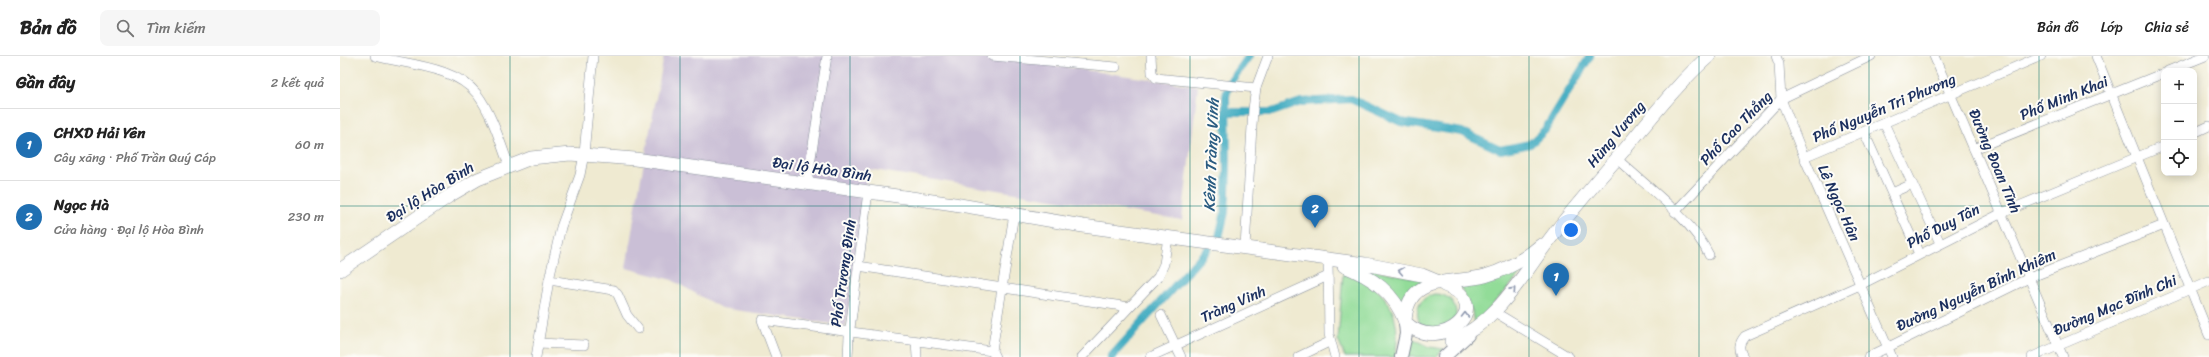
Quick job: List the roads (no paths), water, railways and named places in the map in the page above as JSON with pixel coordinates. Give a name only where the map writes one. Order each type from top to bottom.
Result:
[{"type":"highway","name":"Hùng Vương","points":[[1552,236],[1676,89],[1709,56]]},
{"type":"highway","name":"Đại lộ Hòa Bình","points":[[340,270],[448,196],[478,179],[510,166],[544,155],[584,154],[635,159],[807,183],[1168,237],[1328,259]]},
{"type":"highway","points":[[1405,322],[1408,302],[1413,294],[1421,288],[1436,282],[1475,278],[1514,265],[1552,236]]},
{"type":"highway","points":[[1328,259],[1360,273],[1379,284],[1402,312],[1405,322],[1416,338],[1424,342],[1442,344],[1480,324],[1528,271],[1552,236]]},
{"type":"highway","points":[[1328,259],[1436,282],[1459,294],[1467,313],[1465,323],[1456,337]]},
{"type":"highway","points":[[1436,282],[1475,278]]},
{"type":"main road","points":[[1401,357],[1406,334],[1405,322]]},
{"type":"main road","points":[[1443,357],[1480,324]]},
{"type":"main road","points":[[1443,357],[1456,337]]},
{"type":"street","points":[[375,56],[439,71],[467,84],[482,102],[510,166]]},
{"type":"street","points":[[536,357],[549,280],[561,227],[580,175],[584,154],[593,56]]},
{"type":"street","points":[[807,183],[827,56]]},
{"type":"street","points":[[992,56],[1116,67]]},
{"type":"street","points":[[1151,56],[1152,73],[1156,78],[1213,85],[1256,88]]},
{"type":"street","points":[[1245,248],[1254,119],[1253,109],[1256,88],[1268,56]]},
{"type":"street","name":"Lê Ngọc Hân","points":[[1776,56],[1779,64],[1781,99],[1804,157],[1892,357]]},
{"type":"street","name":"Phố Cao Thắng","points":[[1676,212],[1781,99],[1871,56]]},
{"type":"street","name":"Đường Đoan Tĩnh","points":[[1934,56],[2063,357]]},
{"type":"street","name":"Phố Nguyễn Tri Phương","points":[[1804,157],[2041,56]]},
{"type":"street","points":[[2096,56],[2209,335]]},
{"type":"street","points":[[2175,68],[2205,56]]},
{"type":"street","name":"Phố Minh Khai","points":[[1974,149],[2161,73]]},
{"type":"street","points":[[1884,123],[1940,243]]},
{"type":"street","points":[[2197,132],[2209,126]]},
{"type":"street","points":[[1864,132],[1919,254]]},
{"type":"street","name":"Phố Duy Tân","points":[[1743,357],[1739,350],[1740,342],[1745,336],[1860,285],[1940,243],[2002,213],[2161,147]]},
{"type":"street","points":[[1617,159],[1676,212],[1696,233],[1709,255]]},
{"type":"street","points":[[1892,193],[1912,184]]},
{"type":"street","name":"Phố Trương Định","points":[[848,357],[849,332],[868,192]]},
{"type":"street","points":[[776,357],[762,320],[916,341],[994,354],[1002,287],[1014,214]]},
{"type":"street","name":"Đường Nguyễn Bỉnh Khiêm","points":[[1868,357],[2029,278],[2164,225]]},
{"type":"street","points":[[1082,357],[1158,277],[1164,264],[1168,237]]},
{"type":"street","points":[[1328,259],[1329,342],[1335,357]]},
{"type":"street","points":[[858,266],[1129,307]]},
{"type":"street","name":"Tràng Vinh","points":[[1150,357],[1328,276]]},
{"type":"street","points":[[549,280],[614,290],[618,295],[627,315],[638,329]]},
{"type":"street","name":"Đường Mạc Đĩnh Chi","points":[[2032,357],[2058,344],[2209,280]]},
{"type":"street","points":[[1493,311],[1569,357]]},
{"type":"street","points":[[1161,315],[1181,357]]},
{"type":"street","points":[[916,341],[917,357]]},
{"type":"street","points":[[1298,357],[1329,342]]},
{"type":"street","points":[[538,344],[584,345]]},
{"type":"waterway","name":"Kênh Tràng Vinh","points":[[1219,237],[1225,212],[1227,170],[1226,96],[1229,84],[1249,56]]},
{"type":"waterway","points":[[1226,112],[1272,112],[1301,102],[1351,99],[1401,122],[1462,132],[1500,150],[1530,144],[1545,130],[1590,56]]},
{"type":"waterway","name":"Kênh Tràng Vinh","points":[[1111,357],[1208,249]]},
{"type":"place","name":"Ngọc Hà","points":[[1315,228]]},
{"type":"place","name":"CHXD Hải Yên","points":[[1556,296]]}]
